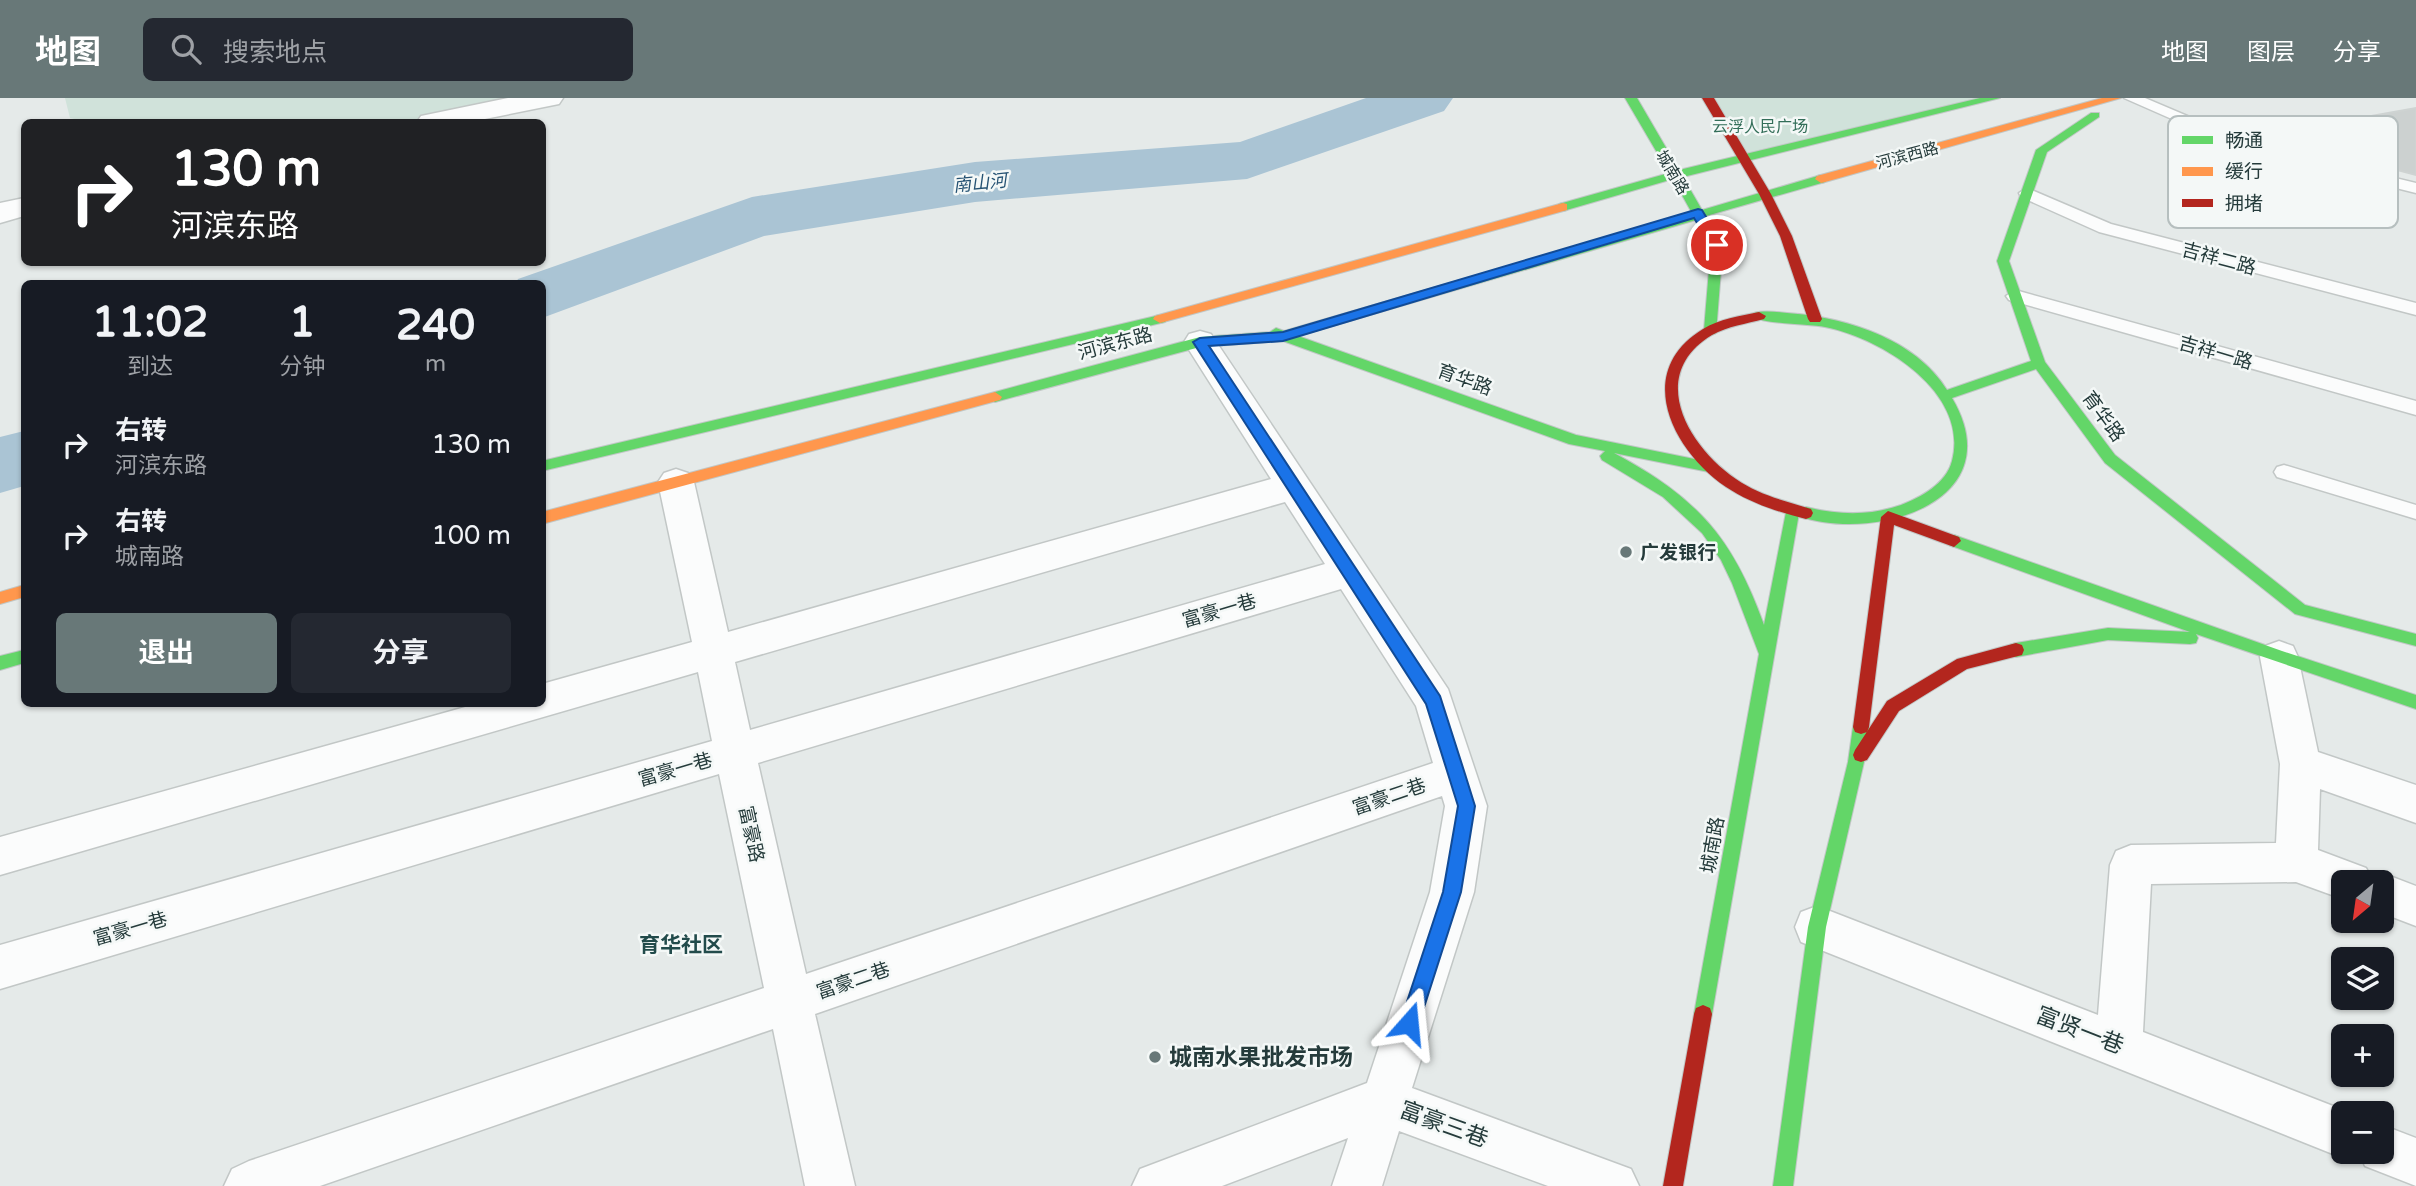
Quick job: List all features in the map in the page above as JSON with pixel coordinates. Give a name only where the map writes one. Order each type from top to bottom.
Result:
[{"type":"main road","name":"城南路","points":[[1631,98],[1717,245],[1711,330]]},
{"type":"main road","points":[[1708,98],[1765,194],[1786,236],[1815,319]]},
{"type":"main road","name":"河滨西路","points":[[1675,175],[1994,98]]},
{"type":"main road","name":"河滨西路","points":[[1698,213],[2115,98]]},
{"type":"main road","name":"育华路","points":[[2121,98],[2042,150],[2003,261],[2039,363],[2110,459],[2300,610],[2416,640]]},
{"type":"main road","name":"河滨东路","points":[[546,517],[676,482],[1207,324],[1675,175]]},
{"type":"main road","name":"河滨东路","points":[[546,465],[1207,324],[1283,336],[1698,213]]},
{"type":"main road","points":[[1759,316],[1815,319],[1854,329],[1890,346],[1922,368],[1946,395],[1960,425],[1962,455],[1950,482],[1924,504],[1888,517],[1841,520],[1792,511],[1746,492],[1709,467],[1683,436],[1671,405],[1672,374],[1686,349],[1711,330],[1759,316]]},
{"type":"main road","name":"育华路","points":[[1207,324],[1242,319],[1574,440],[1709,467]]},
{"type":"main road","points":[[1946,395],[2039,363]]},
{"type":"main road","points":[[1574,440],[1628,466],[1679,504],[1717,541],[1744,590],[1766,654]]},
{"type":"main road","name":"城南路","points":[[1673,1186],[1792,511]]},
{"type":"main road","points":[[1888,517],[2279,657],[2416,702]]},
{"type":"main road","points":[[1783,1186],[1817,927],[1856,762],[1888,517]]},
{"type":"main road","points":[[0,598],[21,592]]},
{"type":"main road","points":[[1856,762],[1893,706],[1963,664],[2029,646],[2108,634],[2231,640]]},
{"type":"main road","points":[[0,663],[21,658]]},
{"type":"street","points":[[446,119],[549,98]]},
{"type":"street","points":[[0,213],[21,208]]},
{"type":"street","points":[[1207,324],[1293,486],[1434,701],[1466,806],[1452,892],[1357,1186]]},
{"type":"street","name":"富豪路","points":[[676,482],[830,1186]]},
{"type":"street","points":[[546,700],[1293,486]]},
{"type":"street","name":"富豪一巷","points":[[0,967],[1349,572]]},
{"type":"street","points":[[2279,657],[2300,764],[2296,862]]},
{"type":"street","points":[[0,856],[523,707]]},
{"type":"street","points":[[2300,764],[2416,804]]},
{"type":"street","name":"富豪二巷","points":[[249,1186],[1457,774]]},
{"type":"street","points":[[2119,1046],[2131,865],[2296,862],[2331,875]]},
{"type":"street","points":[[2394,898],[2416,906]]},
{"type":"street","name":"富贤一巷","points":[[1817,927],[2331,1129]]},
{"type":"street","name":"富豪三巷","points":[[1157,1186],[1383,1101],[1614,1186]]},
{"type":"street","points":[[2394,1154],[2416,1162]]},
{"type":"lane","points":[[2132,98],[2175,116]]},
{"type":"lane","points":[[2398,184],[2416,188]]},
{"type":"lane","name":"吉祥二路","points":[[2027,193],[2105,228],[2416,309]]},
{"type":"lane","name":"吉祥一路","points":[[2015,296],[2416,408]]},
{"type":"lane","points":[[2284,472],[2416,512]]},
{"type":"green space","points":[[65,98],[549,98],[446,119],[70,118]]},
{"type":"green space","name":"云浮人民广场","points":[[1708,98],[1994,98],[1744,159]]},
{"type":"building","points":[[2416,108],[2416,175],[2398,170],[2398,116],[2371,116]]},
{"type":"waterway","name":"南山河","points":[[546,294],[752,217],[975,182],[1247,160],[1423,98]]},
{"type":"waterway","name":"南山河","points":[[0,465],[21,460]]},
{"type":"traffic: fast","points":[[1631,98],[1717,245],[1711,330]]},
{"type":"traffic: fast","points":[[1563,207],[1675,175],[1994,98]]},
{"type":"traffic: fast","points":[[2095,115],[2042,150],[2003,261],[2039,363],[2110,459],[2300,610],[2416,640]]},
{"type":"traffic: fast","points":[[995,397],[1200,342],[1283,336],[1821,179]]},
{"type":"traffic: fast","points":[[1759,316],[1811,320],[1845,327],[1893,348],[1919,367],[1940,389],[1954,413],[1961,438],[1959,462],[1947,484],[1925,501],[1891,514],[1870,518],[1838,518],[1806,513]]},
{"type":"traffic: fast","points":[[546,465],[1160,319]]},
{"type":"traffic: fast","points":[[1276,333],[1574,440],[1709,467]]},
{"type":"traffic: fast","points":[[1946,395],[2039,363]]},
{"type":"traffic: fast","points":[[1607,456],[1668,493],[1707,529],[1726,556],[1740,583],[1766,653]]},
{"type":"traffic: fast","points":[[1703,1014],[1792,511]]},
{"type":"traffic: fast","points":[[1954,541],[2279,657],[2416,702]]},
{"type":"traffic: fast","points":[[2016,650],[2108,634],[2190,638]]},
{"type":"traffic: fast","points":[[0,663],[21,658]]},
{"type":"traffic: fast","points":[[1783,1186],[1817,927],[1856,762],[1861,727]]},
{"type":"traffic: slow","points":[[1821,179],[2115,98]]},
{"type":"traffic: slow","points":[[1160,319],[1563,207]]},
{"type":"traffic: slow","points":[[546,517],[995,397]]},
{"type":"traffic: slow","points":[[0,598],[21,592]]},
{"type":"traffic: jam","points":[[1708,98],[1765,194],[1786,236],[1815,319]]},
{"type":"traffic: jam","points":[[1759,316],[1713,329],[1699,338],[1682,355],[1673,373],[1671,392],[1674,411],[1693,447],[1723,477],[1763,500],[1806,513]]},
{"type":"traffic: jam","points":[[1861,727],[1888,517],[1954,541]]},
{"type":"traffic: jam","points":[[1861,755],[1893,706],[1963,664],[2016,650]]},
{"type":"traffic: jam","points":[[1673,1186],[1703,1014]]},
{"type":"place","name":"广发银行","points":[[1626,552]]},
{"type":"place","name":"城南水果批发市场","points":[[1155,1057]]},
{"type":"district","name":"育华社区","points":[[681,945]]},
{"type":"route","points":[[1409,1023],[1452,892],[1466,806],[1457,774],[1434,701],[1200,342],[1283,336],[1698,213],[1717,245]]}]
